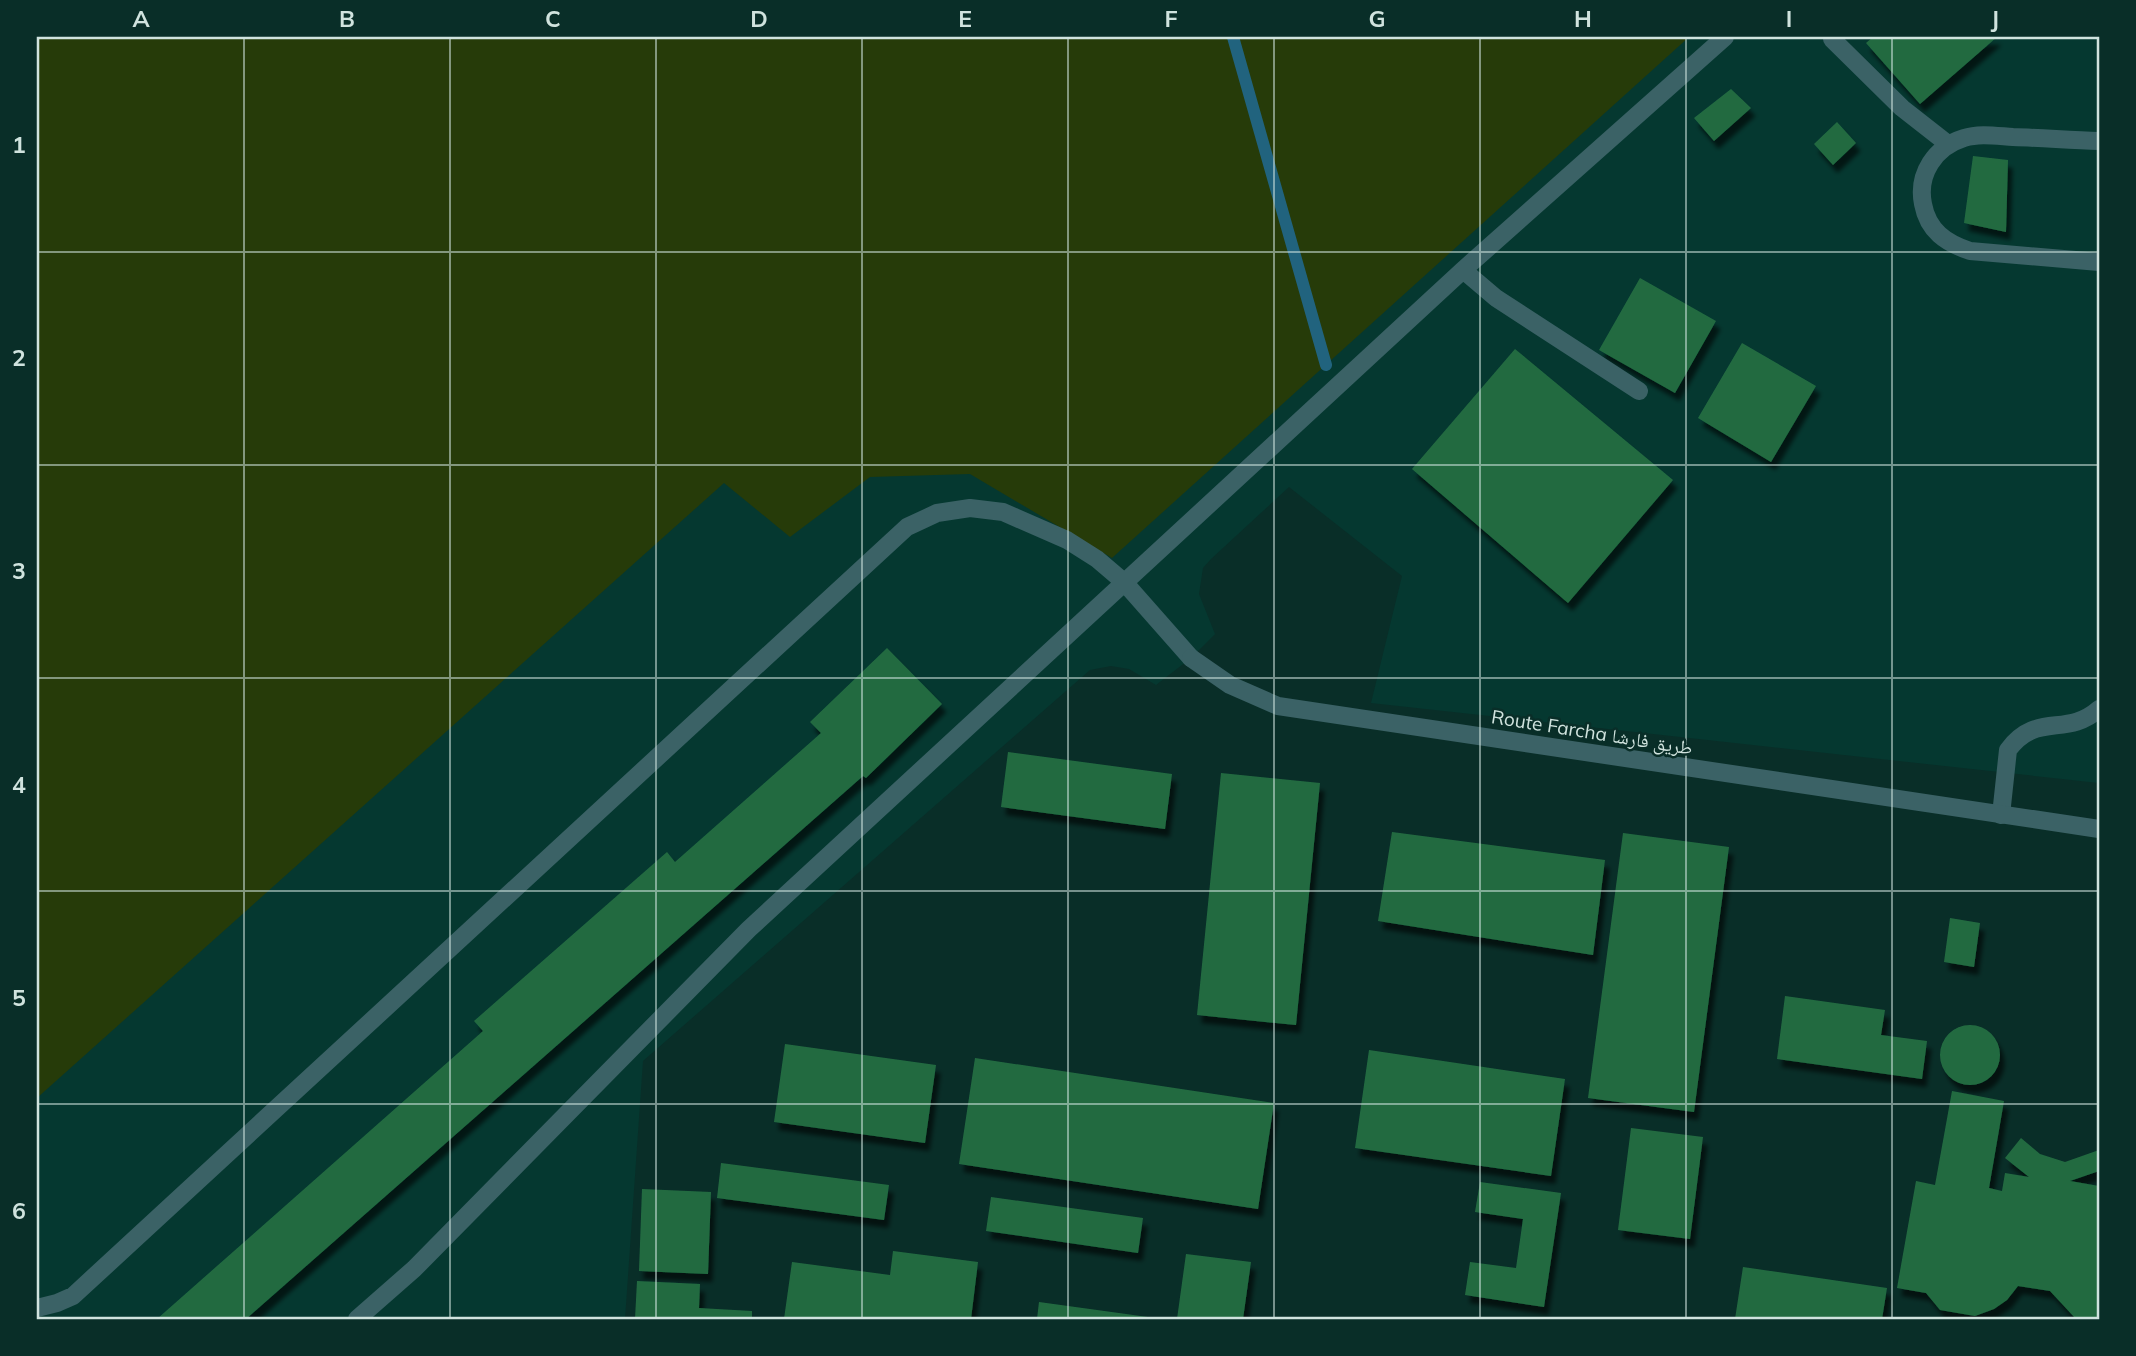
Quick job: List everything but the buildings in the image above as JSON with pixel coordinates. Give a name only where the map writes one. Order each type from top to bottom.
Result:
[{"type":"street","points":[[357,1319],[414,1269],[749,929],[1463,270],[1725,37]]},
{"type":"street","points":[[1832,39],[1902,108],[1948,144]]},
{"type":"street","points":[[2099,141],[1967,137],[1948,144],[1934,157],[1924,175],[1921,195],[1925,215],[1935,232],[1950,244],[1970,251],[2099,262]]},
{"type":"street","points":[[1463,270],[1496,298],[1639,391]]},
{"type":"street","name":"Route Farcha طريق فارشا","points":[[37,1308],[73,1296],[907,527],[937,513],[970,508],[1003,512],[1066,540],[1097,559],[1124,582],[1191,658],[1230,685],[1278,706],[2099,830]]},
{"type":"street","points":[[2001,815],[2008,750],[2014,742],[2034,727],[2077,723],[2099,709]]},
{"type":"shaded area","points":[[37,37],[2099,37],[2099,783],[1371,703],[1402,576],[1289,487],[1203,568],[1199,594],[1215,634],[1191,658],[1156,685],[1129,669],[1111,666],[1090,670],[643,1061],[625,1319],[37,1319]]},
{"type":"green space","points":[[37,37],[1689,37],[1112,558],[970,474],[870,477],[790,537],[724,483],[37,1098]]},
{"type":"waterway","points":[[1233,37],[1326,365]]}]
